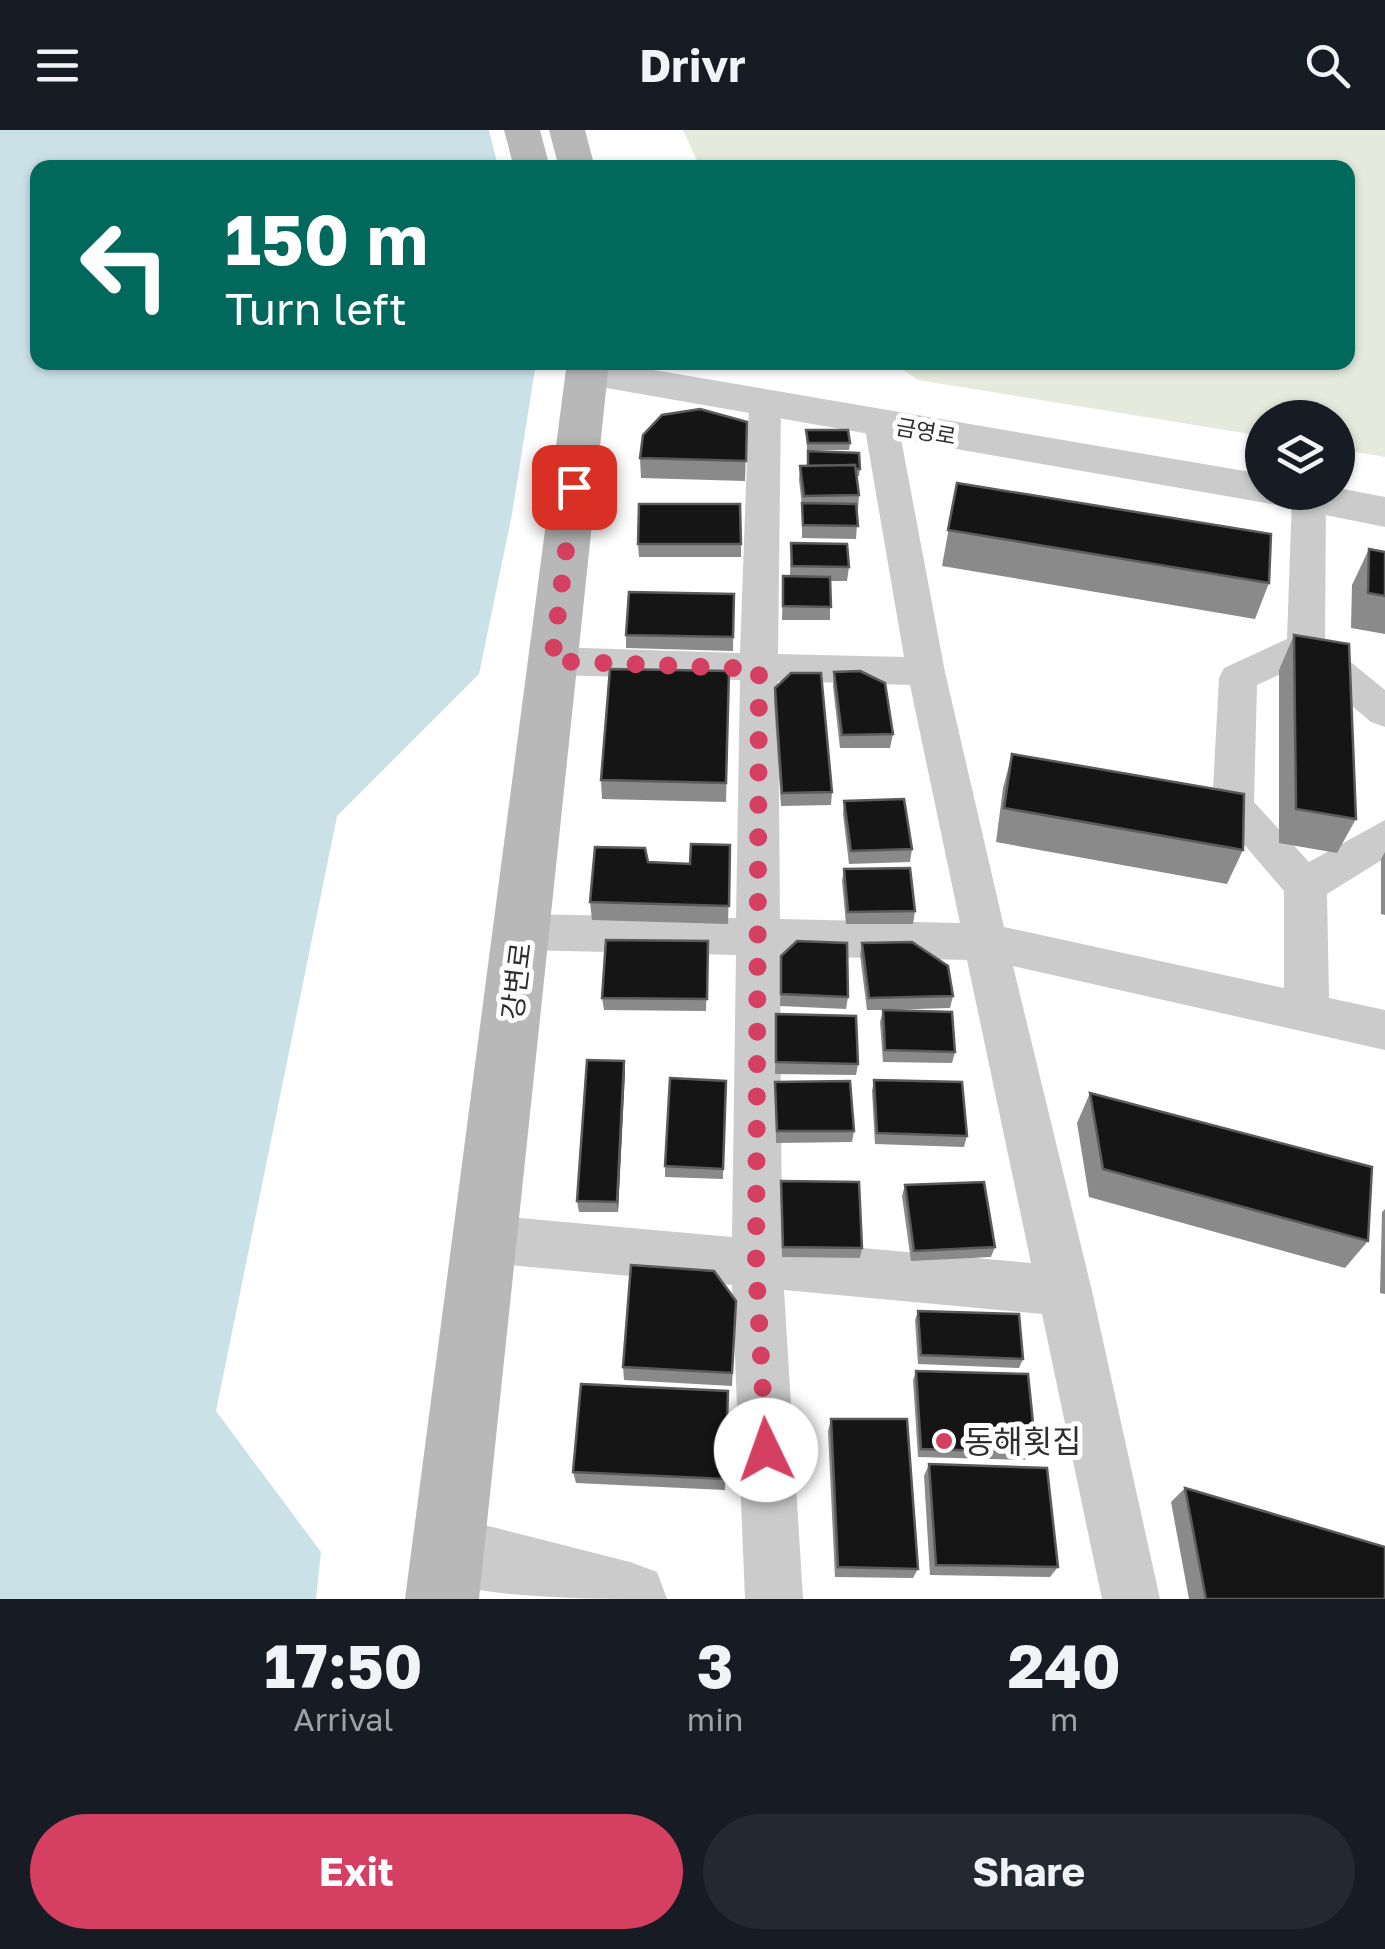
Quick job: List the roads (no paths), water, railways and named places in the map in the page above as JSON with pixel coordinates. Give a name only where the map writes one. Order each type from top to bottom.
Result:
[{"type":"main road","points":[[522,130],[530,160]]},
{"type":"main road","points":[[567,130],[576,160]]},
{"type":"main road","name":"강변로","points":[[446,1576],[589,370]]},
{"type":"street","name":"금영로","points":[[603,370],[765,404],[1245,486]]},
{"type":"street","points":[[759,370],[772,379],[882,423],[926,672],[1066,1290],[1131,1599]]},
{"type":"street","points":[[765,404],[759,669],[756,1265],[774,1599]]},
{"type":"street","points":[[1355,506],[1385,512]]},
{"type":"street","points":[[1296,510],[1306,646],[1385,712]]},
{"type":"street","points":[[1306,646],[1238,678],[1233,806],[1304,886],[1307,1012]]},
{"type":"street","points":[[552,661],[926,672]]},
{"type":"street","points":[[1304,886],[1385,837]]},
{"type":"street","points":[[522,932],[988,942],[1385,1030]]},
{"type":"street","points":[[484,1239],[1066,1290]]},
{"type":"street","points":[[446,1576],[630,1599]]},
{"type":"water","points":[[0,130],[489,130],[496,160],[30,160],[30,370],[535,370],[512,514],[479,674],[337,816],[216,1411],[321,1552],[316,1599],[0,1599]]},
{"type":"place","name":"동해횟집","points":[[944,1441]]}]
